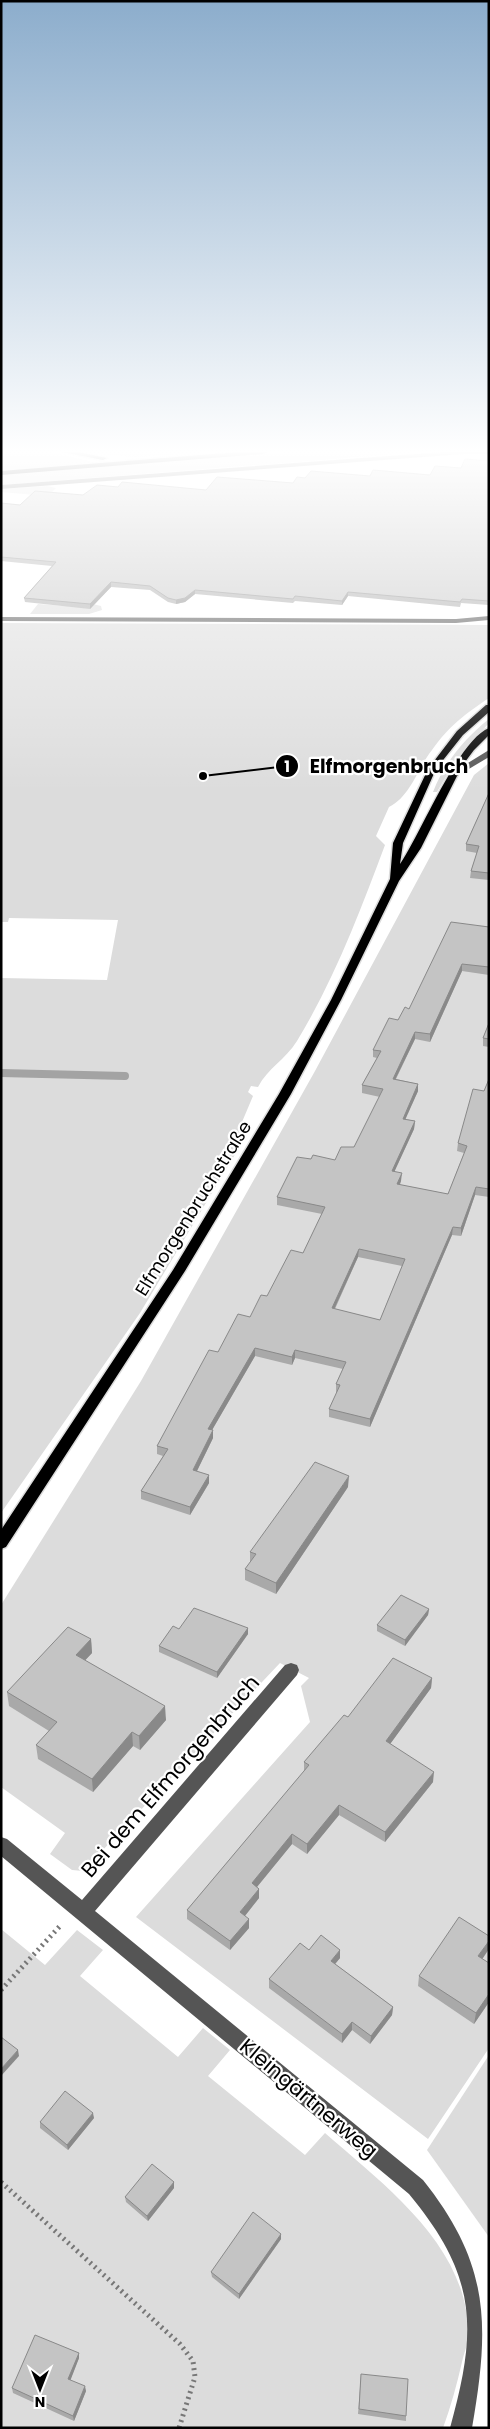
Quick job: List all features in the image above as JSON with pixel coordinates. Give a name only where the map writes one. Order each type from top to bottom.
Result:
[{"type":"main road","name":"Elfmorgenbruchstraße","points":[[394,881],[398,842],[432,769],[460,733],[489,707]]},
{"type":"main road","name":"Elfmorgenbruchstraße","points":[[1,1543],[178,1270],[280,1103],[336,1000],[394,881],[416,848],[454,774],[471,748],[489,730]]},
{"type":"street","points":[[1,619],[486,619]]},
{"type":"street","points":[[454,774],[489,753]]},
{"type":"street","name":"Bei dem Elfmorgenbruch","points":[[80,1910],[291,1670]]},
{"type":"street","name":"Kleingärtnerweg","points":[[1,1845],[416,2187],[445,2223],[472,2276],[480,2317],[477,2371],[462,2428]]},
{"type":"path","points":[[1,1990],[80,1910]]},
{"type":"path","points":[[1,2182],[184,2349],[192,2361],[195,2377],[179,2428]]},
{"type":"shaded area","points":[[38,604],[66,606],[93,604],[101,606],[102,610],[89,614],[30,614]]},
{"type":"shaded area","points":[[1,623],[489,625],[489,698],[451,727],[427,757],[403,796],[389,807],[376,836],[385,845],[346,945],[323,994],[297,1041],[267,1074],[258,1087],[251,1086],[248,1092],[253,1096],[242,1122],[240,1146],[140,1313],[1,1513],[1,978],[107,980],[118,920],[9,918],[8,922],[1,922]]},
{"type":"shaded area","points":[[489,719],[489,723],[457,758],[437,792],[433,792],[449,761],[472,734]]},
{"type":"shaded area","points":[[489,763],[489,2048],[428,2139],[136,1917],[310,1722],[301,1686],[309,1678],[280,1663],[83,1871],[72,1870],[50,1854],[65,1833],[1,1787],[1,1605],[141,1381],[315,1071],[474,775]]},
{"type":"shaded area","points":[[1,1929],[45,1965],[77,1930],[103,1950],[80,1976],[178,2057],[203,2028],[230,2050],[208,2076],[305,2155],[325,2133],[373,2174],[419,2221],[439,2246],[455,2274],[465,2304],[467,2342],[454,2395],[443,2428],[1,2428]]},
{"type":"shaded area","points":[[489,2055],[489,2237],[427,2150]]},
{"type":"building","points":[[53,565],[489,565],[489,601],[462,599],[460,602],[348,592],[342,601],[295,596],[293,599],[195,590],[185,598],[176,600],[168,598],[150,586],[111,582],[90,604],[24,598]]},
{"type":"building","points":[[489,793],[489,873],[471,871],[479,846],[466,844]]},
{"type":"building","points":[[451,922],[489,927],[489,967],[462,964],[430,1034],[415,1032],[393,1079],[418,1084],[403,1119],[415,1121],[392,1171],[402,1173],[397,1184],[448,1194],[467,1146],[458,1143],[473,1089],[484,1091],[489,1079],[489,1189],[476,1187],[461,1228],[453,1227],[370,1419],[329,1409],[340,1385],[336,1384],[346,1362],[295,1350],[292,1357],[255,1348],[208,1429],[213,1430],[193,1470],[209,1475],[190,1507],[141,1491],[168,1449],[157,1446],[209,1350],[218,1352],[238,1314],[250,1317],[261,1295],[267,1296],[291,1250],[303,1253],[325,1207],[277,1197],[297,1157],[311,1159],[313,1155],[335,1160],[341,1147],[354,1147],[383,1089],[362,1085],[381,1051],[373,1050],[389,1018],[398,1020],[405,1007],[409,1009]],"holes":[[[359,1249],[405,1259],[380,1320],[332,1308]]]},
{"type":"building","points":[[489,1023],[489,1039],[483,1038]]},
{"type":"building","points":[[315,1462],[349,1476],[276,1583],[245,1569],[256,1554],[250,1552]]},
{"type":"building","points":[[401,1595],[429,1609],[405,1640],[377,1625]]},
{"type":"building","points":[[194,1608],[248,1628],[217,1672],[159,1646],[173,1626],[179,1629]]},
{"type":"building","points":[[68,1627],[91,1639],[76,1655],[165,1706],[139,1736],[132,1732],[92,1779],[36,1745],[57,1722],[7,1692]]},
{"type":"building","points":[[393,1658],[432,1678],[386,1741],[434,1772],[385,1832],[339,1805],[307,1844],[292,1834],[252,1883],[259,1889],[240,1912],[249,1919],[230,1941],[187,1910],[309,1765],[304,1762],[344,1715],[348,1717]]},
{"type":"building","points":[[459,1917],[489,1936],[489,1941],[478,1956],[489,1963],[489,1994],[476,2013],[419,1976]]},
{"type":"building","points":[[321,1935],[340,1950],[331,1961],[393,2007],[371,2036],[352,2022],[342,2034],[269,1979],[300,1943],[309,1950]]},
{"type":"building","points":[[1,2037],[18,2050],[1,2069]]},
{"type":"building","points":[[65,2091],[93,2113],[67,2145],[40,2122]]},
{"type":"building","points":[[152,2164],[174,2182],[147,2216],[125,2197]]},
{"type":"building","points":[[253,2212],[281,2234],[239,2294],[211,2272]]},
{"type":"building","points":[[35,2335],[79,2353],[68,2379],[85,2386],[73,2416],[12,2388]]},
{"type":"building","points":[[361,2374],[408,2379],[406,2416],[359,2409]]},
{"type":"waterway","points":[[1,1073],[125,1076]]},
{"type":"place","name":"Elfmorgenbruch","points":[[203,776]]}]
